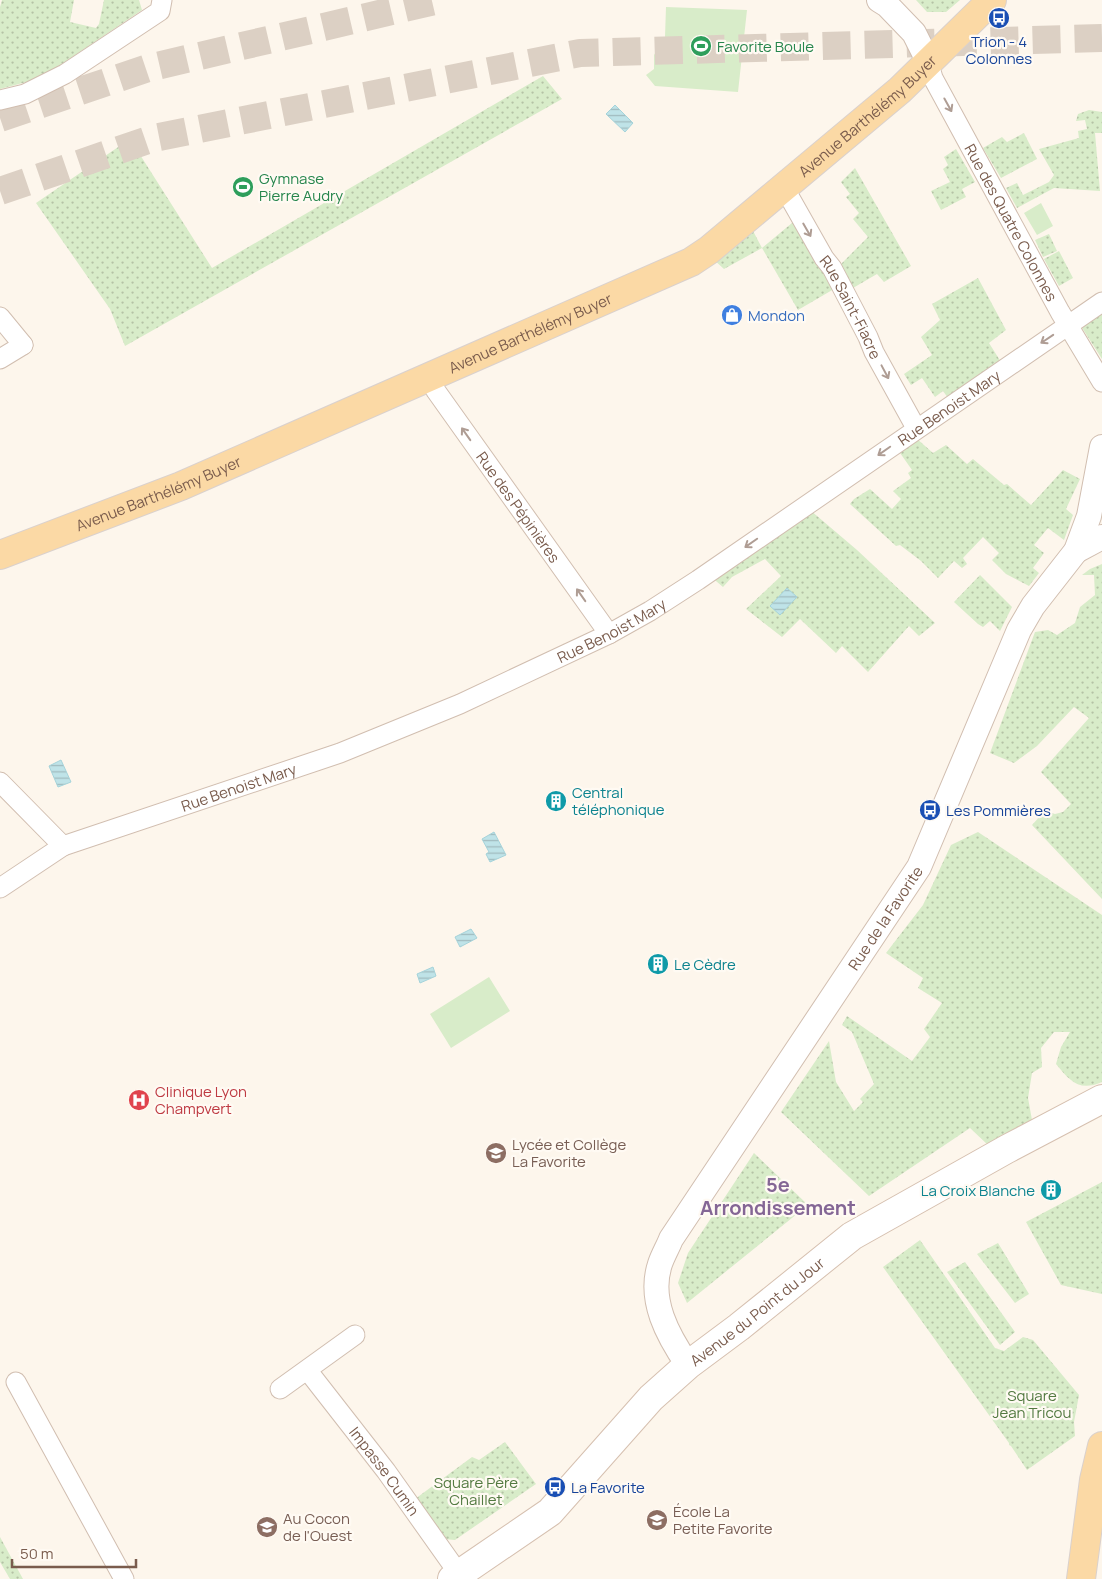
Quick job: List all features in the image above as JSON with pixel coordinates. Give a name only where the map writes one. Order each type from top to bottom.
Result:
[{"type":"main road","name":"Avenue Barthélémy Buyer","points":[[0,555],[181,486],[691,262],[709,250],[900,90],[992,0]]},
{"type":"main road","name":"Avenue du Point du Jour","points":[[455,1577],[550,1512],[640,1410],[688,1365],[739,1328],[852,1236],[1007,1149],[1102,1099]]},
{"type":"main road","points":[[1081,1579],[1093,1486],[1102,1446]]},
{"type":"street","points":[[0,100],[25,94],[65,74],[160,11],[162,0]]},
{"type":"street","points":[[879,0],[887,5],[914,34],[928,61]]},
{"type":"street","name":"Rue des Quatre Colonnes","points":[[928,61],[933,78],[1067,325],[1102,382]]},
{"type":"street","name":"Rue Saint-Fiacre","points":[[782,188],[832,268],[874,352],[916,428]]},
{"type":"street","name":"Rue Benoist Mary","points":[[0,888],[62,846],[340,753],[460,704],[609,634],[650,611],[698,580],[916,428],[1102,302]]},
{"type":"street","points":[[0,317],[23,345]]},
{"type":"street","points":[[0,341],[23,345]]},
{"type":"street","points":[[0,359],[23,345]]},
{"type":"street","name":"Rue des Pépinières","points":[[429,377],[436,391],[609,634]]},
{"type":"street","name":"Rue de la Favorite","points":[[688,1365],[673,1344],[665,1326],[657,1291],[660,1265],[671,1239],[919,867],[1019,630],[1033,606],[1092,541],[1093,499],[1102,447]]},
{"type":"street","points":[[0,782],[62,846]]},
{"type":"street","points":[[280,1389],[355,1335]]},
{"type":"street","name":"Impasse Cumin","points":[[308,1370],[386,1471],[455,1577]]},
{"type":"street","points":[[16,1382],[124,1579]]},
{"type":"green space","points":[[2,0],[74,0],[70,22],[96,28],[99,24],[104,0],[139,0],[142,10],[59,66],[34,80],[0,89],[0,7]]},
{"type":"green space","points":[[916,0],[960,0],[946,12],[927,12]]},
{"type":"green space","name":"Favorite Boule","points":[[666,7],[747,10],[738,92],[655,86],[646,75],[654,69],[654,55],[665,37]]},
{"type":"green space","points":[[543,76],[562,99],[125,346],[110,309],[36,203],[130,139],[212,268]]},
{"type":"green space","points":[[1089,110],[1102,112],[1102,133],[1095,133],[1100,191],[1054,188],[1017,208],[1006,188],[1017,183],[1023,195],[1049,182],[1054,175],[1039,149],[1079,138],[1078,131],[1087,129],[1085,120],[1076,121],[1078,114]]},
{"type":"green space","points":[[1024,133],[1037,159],[1001,178],[983,148],[1002,137],[1007,142]]},
{"type":"green space","points":[[956,149],[975,182],[962,189],[966,197],[941,210],[931,191],[950,182],[943,169],[948,165],[944,157]]},
{"type":"green space","points":[[855,168],[911,266],[884,282],[877,274],[853,288],[841,264],[868,237],[853,219],[859,213],[846,197],[850,194],[841,182]]},
{"type":"green space","points":[[1041,203],[1053,226],[1037,235],[1024,213]]},
{"type":"green space","points":[[798,218],[834,289],[798,310],[762,248]]},
{"type":"green space","points":[[752,229],[762,248],[724,269],[713,259]]},
{"type":"green space","points":[[1049,234],[1057,251],[1043,257],[1035,240]]},
{"type":"green space","points":[[1059,251],[1073,278],[1059,286],[1044,259]]},
{"type":"green space","points":[[978,278],[1006,330],[989,343],[1001,362],[972,379],[948,398],[943,391],[935,397],[922,378],[911,385],[904,374],[932,355],[921,337],[940,320],[932,304]]},
{"type":"green space","points":[[1102,308],[1102,359],[1079,323]]},
{"type":"green space","points":[[916,438],[933,453],[946,445],[967,464],[973,459],[1004,485],[1007,484],[1031,505],[1063,470],[1080,479],[1066,509],[1073,515],[1064,540],[1048,528],[1034,545],[1044,553],[1033,568],[1039,573],[1029,586],[1006,574],[992,560],[999,553],[983,537],[963,558],[967,564],[962,568],[954,561],[938,578],[921,561],[900,545],[896,546],[850,504],[854,499],[870,489],[892,509],[901,499],[893,491],[911,478],[908,473],[912,470],[898,450]]},
{"type":"green space","points":[[810,510],[857,550],[935,623],[919,636],[909,626],[868,672],[842,646],[836,653],[800,619],[782,637],[746,609],[781,576],[765,559],[732,577],[723,587],[710,576]]},
{"type":"green space","points":[[1102,564],[1102,899],[1032,825],[1042,814],[1047,812],[1055,814],[1063,812],[1071,804],[1041,772],[1089,718],[1074,707],[1037,746],[1014,763],[990,753],[1035,632],[1048,630],[1057,635],[1075,623],[1080,607],[1095,595],[1094,575],[1082,575]]},
{"type":"green space","points":[[980,575],[1012,607],[1000,631],[990,621],[983,627],[978,624],[954,602]]},
{"type":"green space","points":[[978,832],[1102,915],[1102,1082],[1087,1086],[1081,1085],[1066,1075],[1056,1064],[1061,1047],[1070,1032],[1054,1032],[1041,1048],[1042,1067],[1032,1073],[1028,1098],[1032,1120],[989,1146],[970,1128],[869,1196],[781,1112],[829,1041],[836,1082],[854,1111],[863,1102],[860,1099],[874,1084],[852,1032],[842,1025],[847,1016],[912,1061],[930,1037],[924,1029],[942,1003],[918,988],[923,978],[886,953],[923,905],[951,845]]},
{"type":"green space","points":[[489,977],[510,1011],[451,1048],[430,1014]]},
{"type":"green space","points":[[754,1153],[808,1205],[687,1303],[678,1283],[688,1253]]},
{"type":"green space","points":[[1102,1182],[1102,1294],[1061,1285],[1026,1222]]},
{"type":"green space","name":"Square Jean Tricou","points":[[920,1240],[995,1348],[1004,1351],[1023,1337],[1033,1340],[1079,1395],[1074,1422],[1075,1436],[1027,1470],[883,1267]]},
{"type":"green space","points":[[998,1243],[1029,1294],[1015,1303],[977,1254]]},
{"type":"green space","points":[[965,1262],[1015,1332],[1000,1345],[947,1272]]},
{"type":"green space","name":"Square Père Chaillet","points":[[505,1442],[536,1484],[455,1540],[443,1539],[415,1499],[472,1457],[479,1460]]},
{"type":"green space","points":[[0,1537],[23,1579],[10,1579],[0,1562]]},
{"type":"water","points":[[615,105],[633,123],[625,132],[606,114]]},
{"type":"water","points":[[787,588],[797,597],[780,615],[770,606]]},
{"type":"water","points":[[61,760],[71,782],[58,787],[49,766]]},
{"type":"water","points":[[494,832],[506,855],[490,862],[486,854],[489,852],[482,839]]},
{"type":"water","points":[[471,929],[477,938],[460,947],[455,937]]},
{"type":"water","points":[[433,967],[436,976],[420,983],[417,974]]},
{"type":"tunnel","points":[[0,118],[148,68],[439,0]]},
{"type":"tunnel","points":[[0,191],[154,138],[580,53],[1102,38]]},
{"type":"place","name":"Trion - 4 Colonnes","points":[[999,18]]},
{"type":"place","name":"Favorite Boule","points":[[701,46]]},
{"type":"place","name":"Gymnase Pierre Audry","points":[[243,187]]},
{"type":"place","name":"Mondon","points":[[732,315]]},
{"type":"place","name":"Central téléphonique","points":[[556,801]]},
{"type":"place","name":"Les Pommières","points":[[930,810]]},
{"type":"place","name":"Le Cèdre","points":[[658,964]]},
{"type":"place","name":"Clinique Lyon Champvert","points":[[139,1100]]},
{"type":"place","name":"Lycée et Collège La Favorite","points":[[496,1153]]},
{"type":"place","name":"La Croix Blanche","points":[[1051,1190]]},
{"type":"place","name":"La Favorite","points":[[555,1487]]},
{"type":"place","name":"École La Petite Favorite","points":[[657,1520]]},
{"type":"place","name":"Au Cocon de l'Ouest","points":[[267,1527]]},
{"type":"district","name":"5e Arrondissement","points":[[778,1196]]}]
